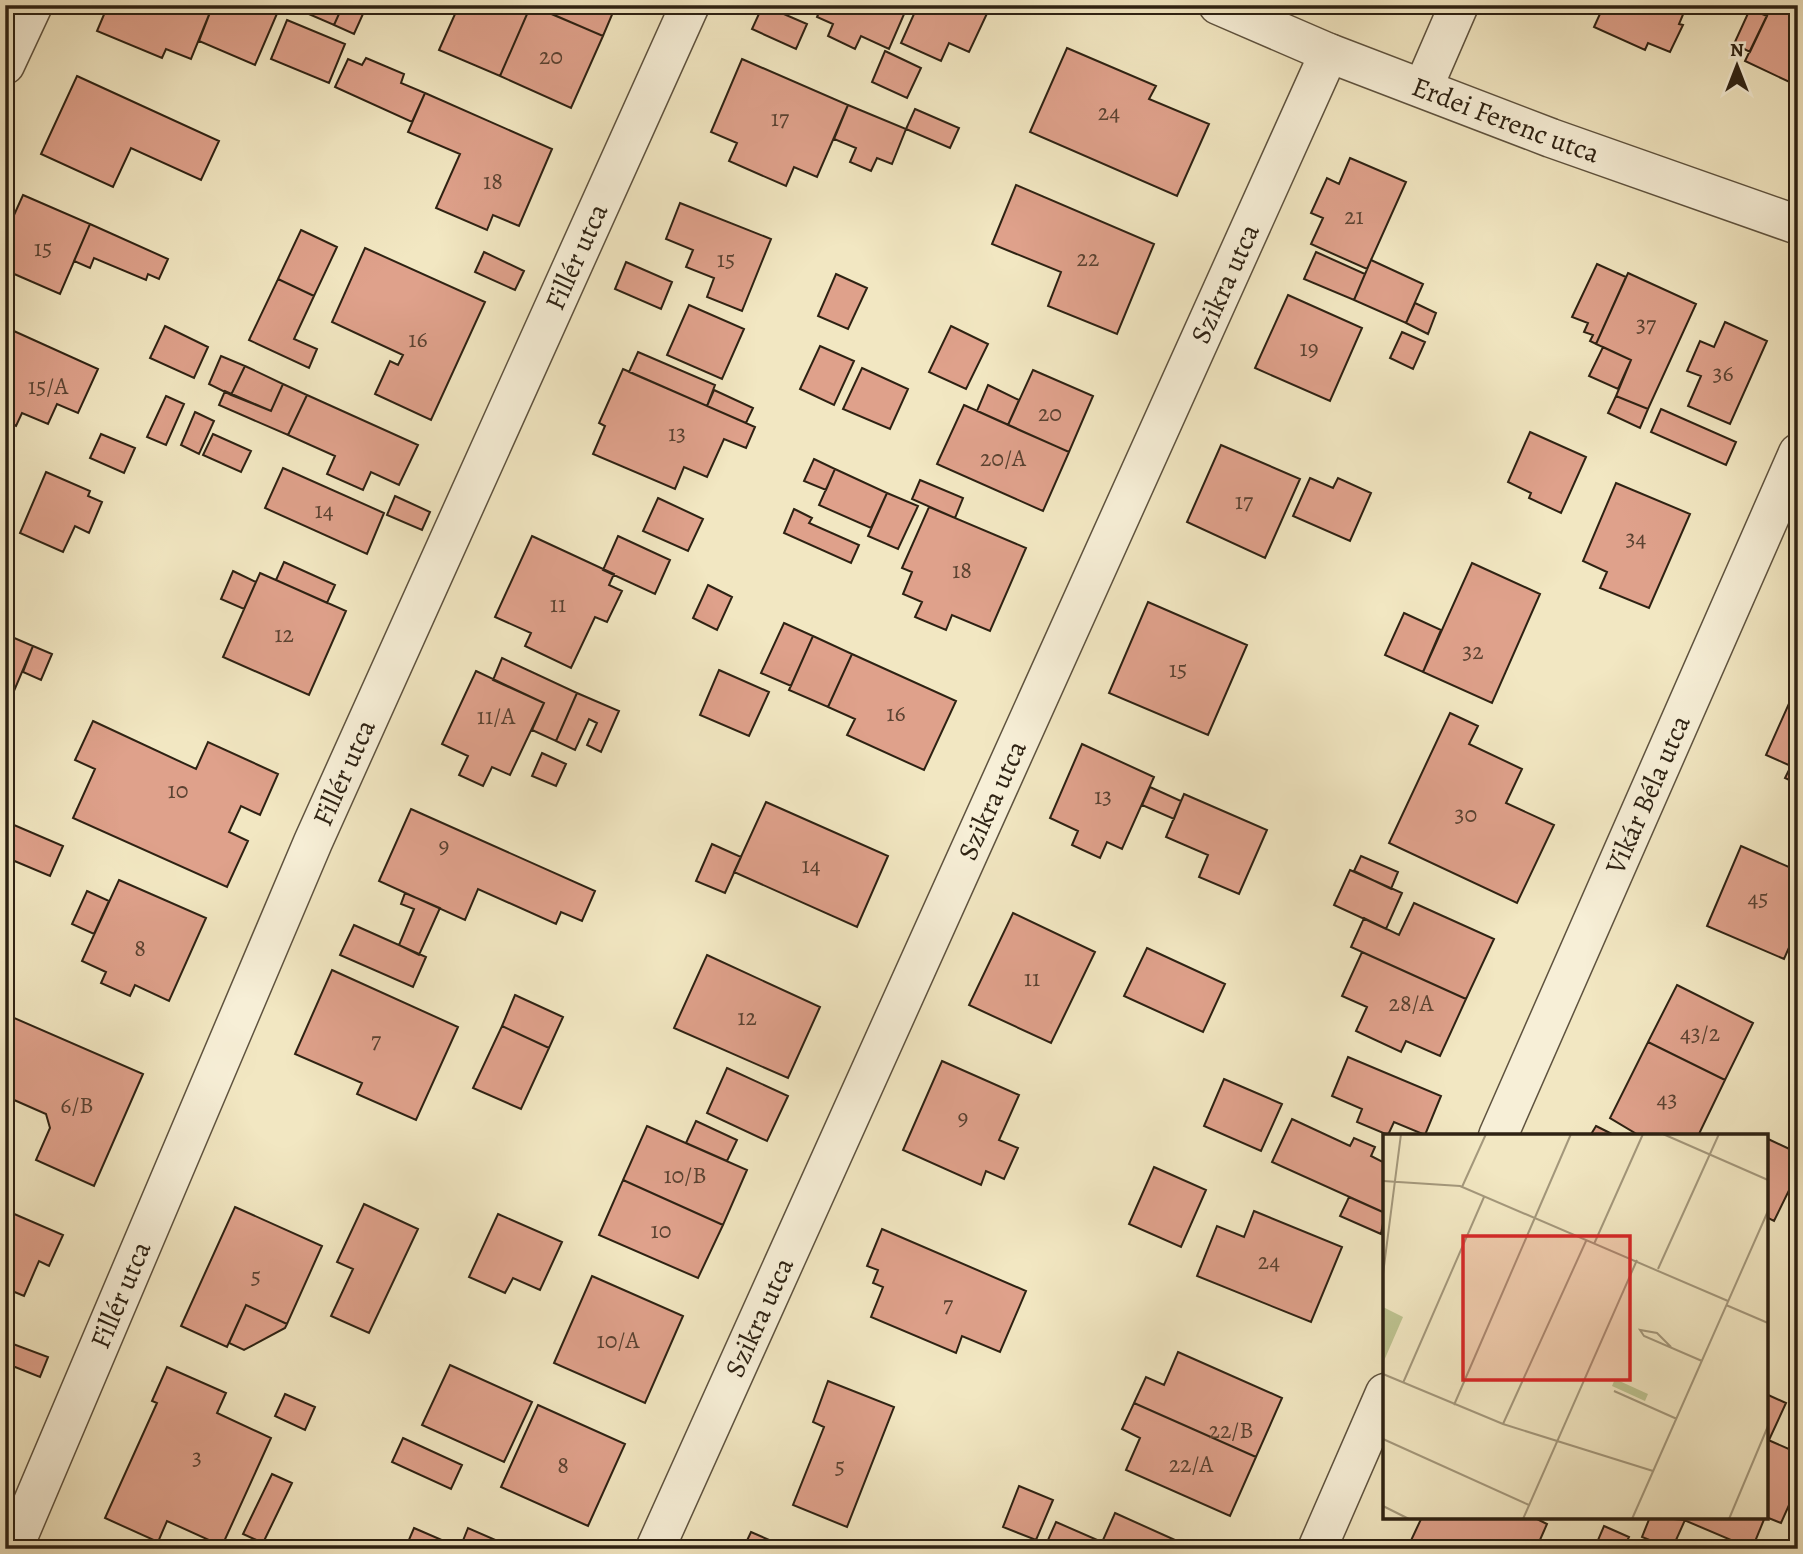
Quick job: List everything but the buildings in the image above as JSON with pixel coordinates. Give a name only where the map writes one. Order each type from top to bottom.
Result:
[{"type":"street","points":[[5,65],[33,5]]},
{"type":"street","name":"Fillér utca","points":[[13,1549],[313,842],[690,5]]},
{"type":"street","name":"Erdei Ferenc utca","points":[[1218,5],[1329,53],[1551,138],[1798,225]]},
{"type":"street","points":[[1423,88],[1459,5]]},
{"type":"street","name":"Szikra utca","points":[[655,1549],[1329,53]]},
{"type":"street","name":"Vikár Béla utca","points":[[1499,1134],[1798,453]]},
{"type":"street","points":[[1317,1549],[1383,1398]]}]
